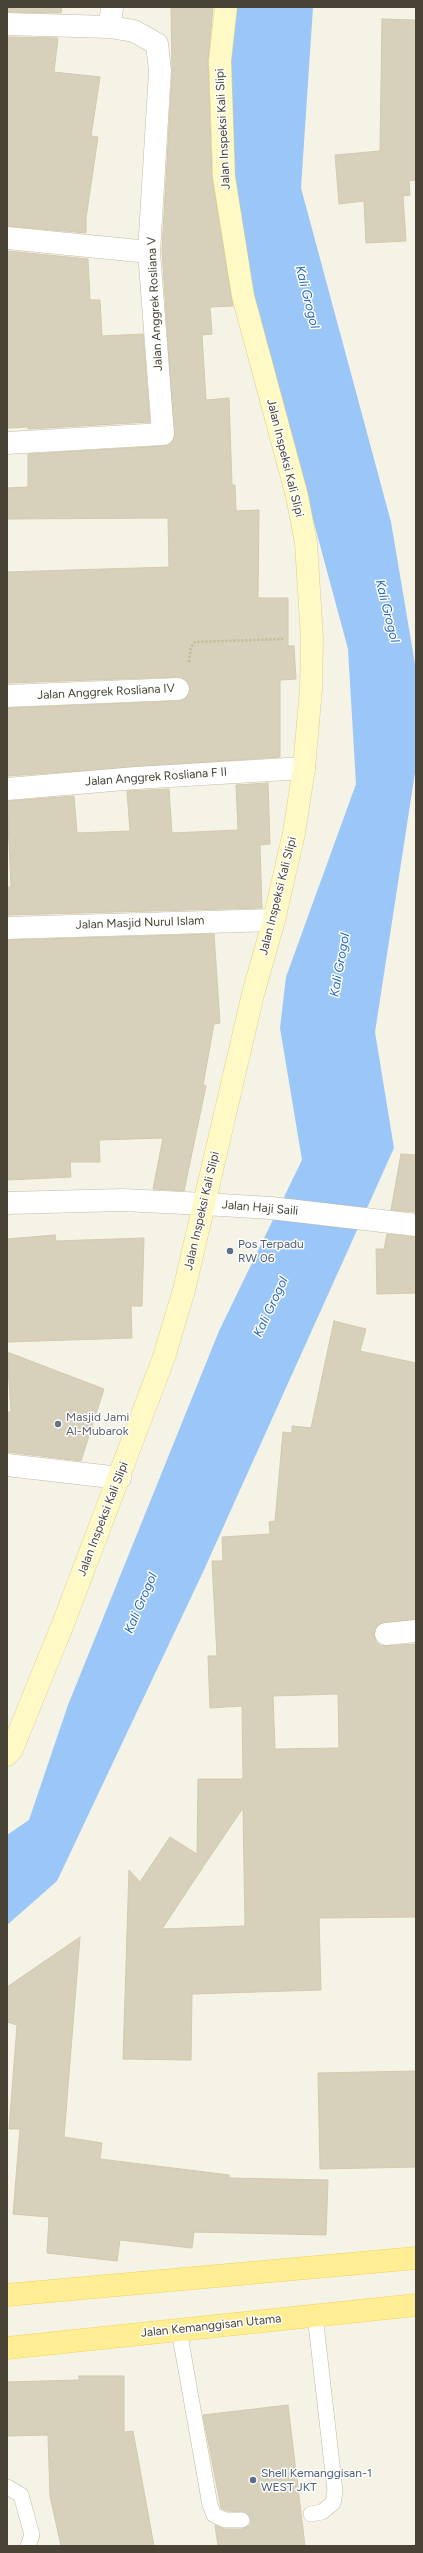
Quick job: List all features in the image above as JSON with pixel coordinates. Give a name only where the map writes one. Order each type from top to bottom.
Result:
[{"type":"main road","points":[[7,2295],[416,2258]]},
{"type":"main road","name":"Jalan Kemanggisan Utama","points":[[7,2348],[416,2305]]},
{"type":"street","name":"Jalan Inspeksi Kali Slipi","points":[[7,1755],[12,1749],[60,1632],[120,1478],[164,1358],[184,1290],[254,994],[274,920],[294,833],[304,768],[312,689],[312,638],[306,543],[297,496],[243,296],[224,177],[220,60],[226,7]]},
{"type":"street","points":[[7,24],[111,17]]},
{"type":"street","name":"Jalan Anggrek Rosliana V","points":[[7,443],[163,434],[150,252],[160,71],[157,44],[111,17]]},
{"type":"street","points":[[7,238],[150,252]]},
{"type":"street","name":"Jalan Anggrek Rosliana IV","points":[[7,696],[178,689]]},
{"type":"street","name":"Jalan Anggrek Rosliana F II","points":[[7,789],[136,778],[304,768]]},
{"type":"street","name":"Jalan Masjid Nurul Islam","points":[[7,928],[274,920]]},
{"type":"street","name":"Jalan Haji Saili","points":[[7,1203],[123,1200],[204,1204],[281,1209],[416,1225]]},
{"type":"street","points":[[7,1465],[120,1478]]},
{"type":"street","points":[[386,1634],[416,1631]]},
{"type":"lane","points":[[311,2514],[322,2512],[333,2503],[336,2491],[315,2315]]},
{"type":"lane","points":[[179,2330],[210,2505],[214,2515],[224,2520],[242,2520]]},
{"type":"lane","points":[[7,2487],[21,2495],[32,2535],[28,2546]]},
{"type":"path","name":"Jalan Anggrek Rosliana IV","points":[[178,689],[185,686],[193,643],[312,638]]},
{"type":"water","name":"Kali Grogol","points":[[227,7],[313,7],[301,188],[391,522],[416,670],[416,766],[375,1032],[394,1148],[203,1572],[57,1881],[7,1925],[7,1835],[29,1820],[68,1705],[219,1331],[302,1160],[280,1028],[286,977],[356,784],[348,649],[230,211]]},
{"type":"building","points":[[7,7],[62,7],[61,13],[7,12]]},
{"type":"building","points":[[171,7],[213,7],[208,61],[212,178],[233,306],[210,307],[212,334],[202,335],[206,400],[229,398],[232,485],[235,485],[236,511],[259,510],[258,598],[288,598],[288,646],[294,646],[296,679],[280,680],[280,757],[7,776],[7,708],[179,701],[185,699],[190,689],[188,682],[177,677],[7,683],[7,572],[169,567],[168,518],[7,519],[7,488],[28,487],[28,454],[164,446],[170,444],[174,439],[162,250],[172,72]]},
{"type":"building","points":[[382,19],[416,20],[416,180],[409,181],[410,195],[403,196],[406,241],[366,243],[364,201],[339,204],[335,155],[380,151]]},
{"type":"building","points":[[7,37],[58,38],[54,72],[100,77],[91,136],[98,137],[86,218],[86,233],[7,226]]},
{"type":"building","points":[[7,251],[88,259],[90,300],[100,300],[102,336],[143,334],[150,422],[28,429],[28,427],[7,428]]},
{"type":"building","points":[[268,783],[270,844],[260,845],[262,908],[7,915],[7,887],[11,887],[7,801],[74,796],[77,833],[130,831],[127,791],[169,789],[172,833],[238,830],[236,785]]},
{"type":"building","points":[[214,934],[220,1023],[214,1024],[203,1085],[206,1086],[184,1191],[153,1189],[163,1138],[99,1140],[100,1162],[70,1162],[71,1177],[7,1180],[7,940]]},
{"type":"building","points":[[401,1154],[416,1155],[416,1212],[391,1210]]},
{"type":"building","points":[[387,1234],[416,1237],[416,1293],[377,1294],[376,1249],[384,1249]]},
{"type":"building","points":[[55,1235],[56,1241],[144,1238],[142,1306],[131,1306],[132,1338],[7,1342],[7,1239]]},
{"type":"building","points":[[334,1321],[366,1329],[360,1351],[416,1363],[416,1619],[379,1624],[374,1635],[376,1642],[381,1646],[416,1644],[416,1917],[319,1918],[321,1990],[192,1994],[191,2060],[123,2059],[129,1870],[140,1882],[170,1837],[197,1854],[198,1779],[243,1779],[242,1706],[210,1708],[208,1656],[217,1656],[212,1561],[223,1561],[222,1537],[270,1534],[269,1522],[275,1521],[283,1432],[292,1433],[292,1426],[311,1428]],"holes":[[[338,1694],[339,1748],[275,1749],[273,1696]],[[243,1808],[245,1926],[162,1929],[207,1861]]]},
{"type":"building","name":"Masjid Jami Al-Mubarok","points":[[7,1352],[104,1389],[81,1461],[7,1452],[7,1412],[11,1412]]},
{"type":"building","points":[[80,1937],[64,2137],[102,2143],[100,2159],[229,2175],[229,2178],[328,2180],[326,2235],[194,2232],[192,2248],[120,2240],[117,2261],[47,2253],[49,2217],[13,2214],[20,2129],[9,2129],[17,2025],[7,2022],[7,1987]]},
{"type":"building","points":[[416,2071],[416,2167],[320,2169],[318,2073]]},
{"type":"building","points":[[79,2376],[124,2376],[124,2432],[133,2431],[154,2546],[61,2546],[50,2496],[48,2435],[7,2436],[7,2382],[79,2380]]},
{"type":"building","name":"Shell Kemanggisan-1 WEST JKT","points":[[288,2405],[305,2546],[218,2546],[215,2525],[225,2529],[242,2529],[250,2525],[251,2520],[246,2512],[227,2511],[221,2508],[203,2415]]},
{"type":"place","name":"Pos Terpadu RW 06","points":[[230,1251]]},
{"type":"place","name":"Masjid Jami Al-Mubarok","points":[[58,1424]]},
{"type":"place","name":"Shell Kemanggisan-1 WEST JKT","points":[[253,2480]]}]
